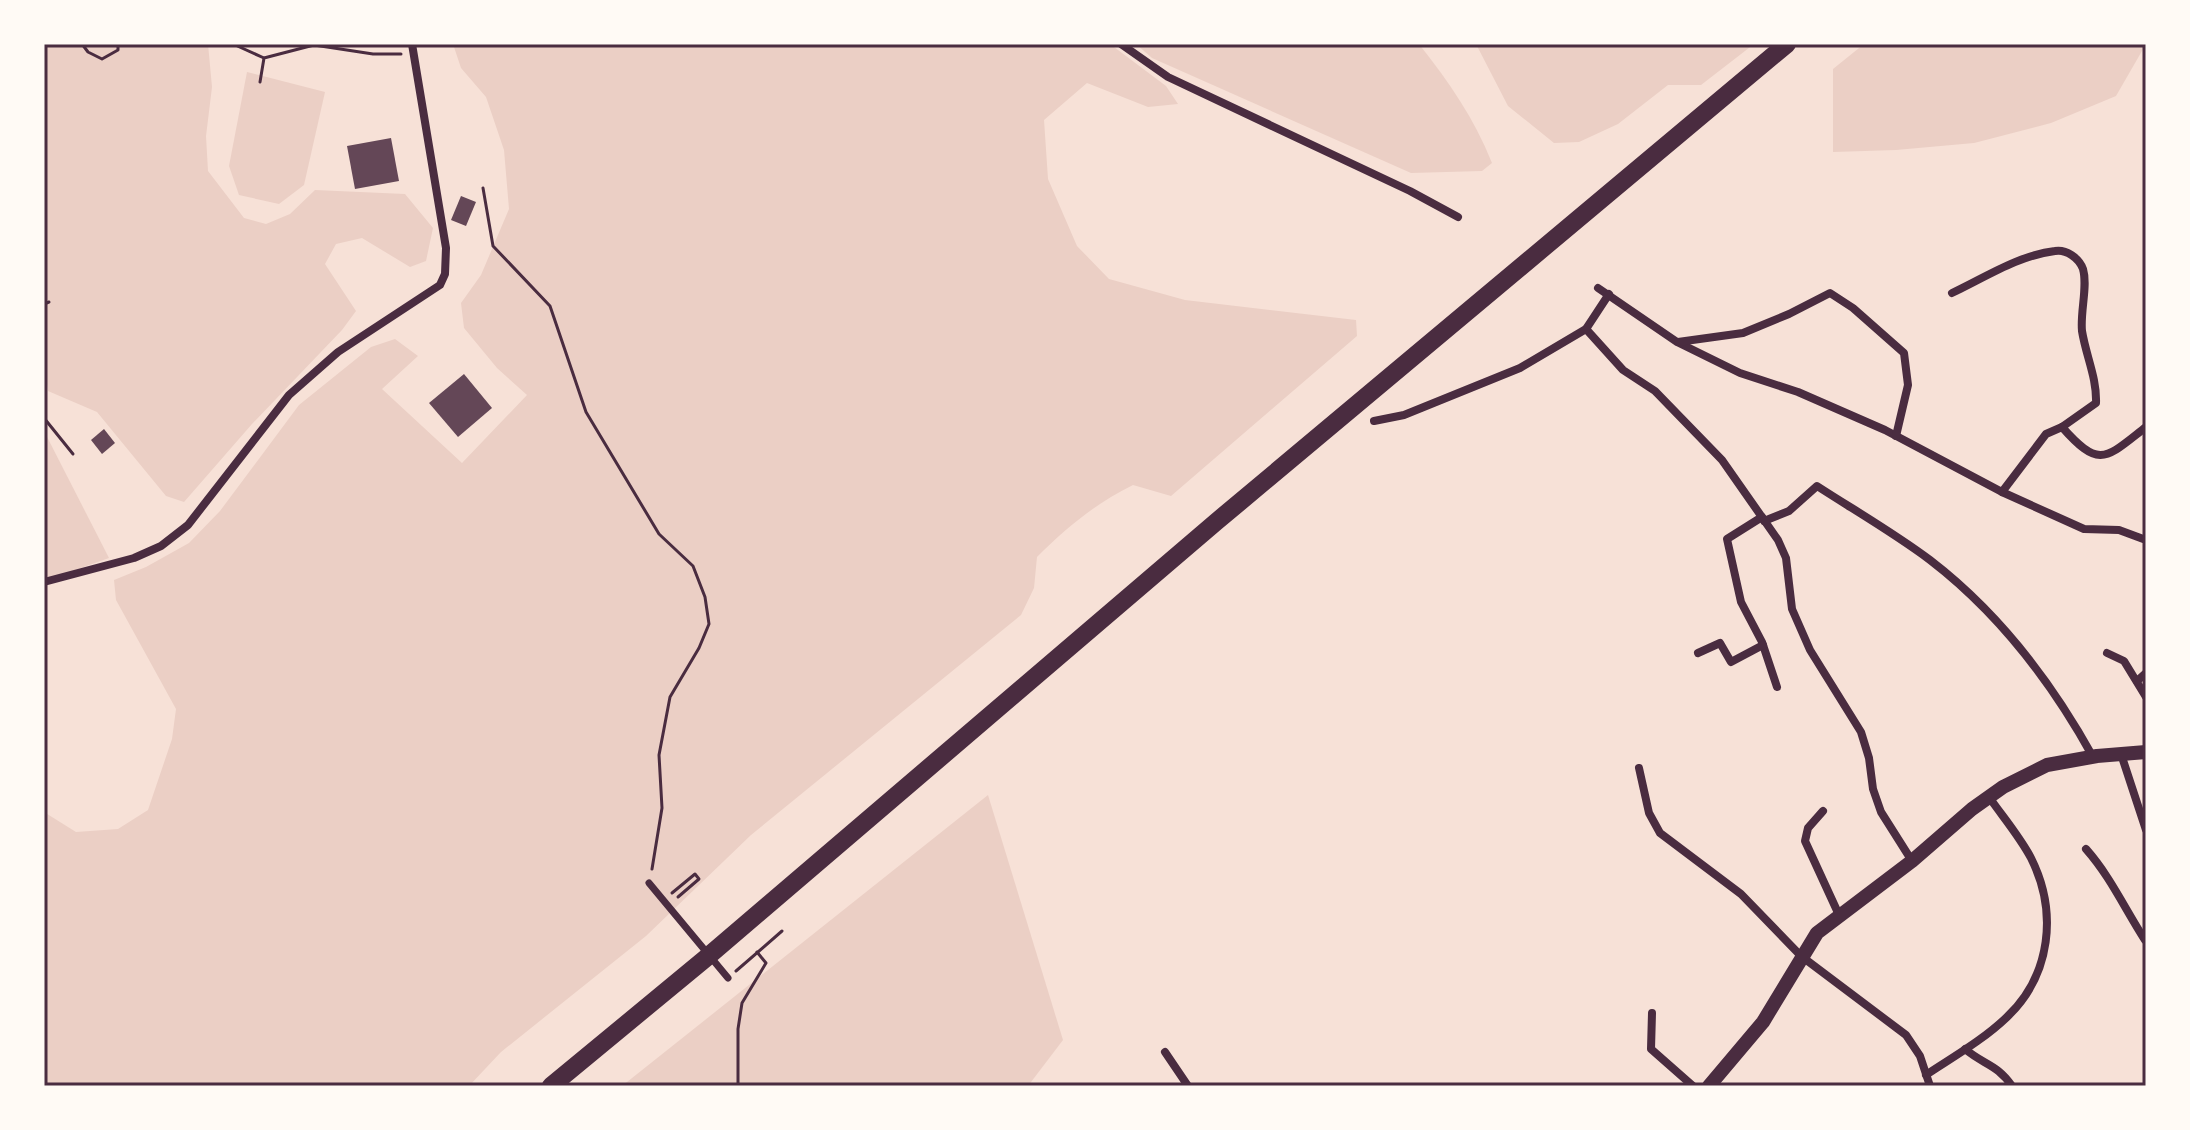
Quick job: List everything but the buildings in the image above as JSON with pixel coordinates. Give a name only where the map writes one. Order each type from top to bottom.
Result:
[{"type":"highway","points":[[551,1086],[706,958],[1239,502],[1787,44]]},
{"type":"street","points":[[44,582],[134,558],[161,546],[188,525],[307,376],[440,285],[445,274],[446,248],[412,44]]},
{"type":"street","points":[[1121,44],[1168,77],[1410,191],[1458,217]]},
{"type":"street","points":[[1952,293],[2025,259],[2057,250],[2073,255],[2082,266],[2082,331],[2096,390],[2096,403],[2062,427],[2046,434],[2002,492]]},
{"type":"street","points":[[1598,288],[1677,342],[1740,373],[1798,392],[1896,436],[2002,492],[2084,529],[2119,530],[2146,540]]},
{"type":"street","points":[[1677,342],[1743,333],[1830,293],[1853,308],[1904,353],[1908,385],[1896,436]]},
{"type":"street","points":[[1374,421],[1404,415],[1520,368],[1586,329],[1609,294]]},
{"type":"street","points":[[1586,329],[1623,370],[1655,391],[1722,460],[1778,540],[1786,558],[1792,609],[1810,650],[1861,732],[1881,812],[1912,861]]},
{"type":"street","points":[[2062,427],[2081,449],[2096,455],[2110,455],[2146,427]]},
{"type":"street","points":[[1777,687],[1763,645],[1741,602],[1727,539],[1763,519],[1789,511],[1817,486],[1929,559],[1976,599],[2011,635],[2066,709],[2093,757]]},
{"type":"street","points":[[1698,653],[1720,643],[1731,662],[1763,645]]},
{"type":"street","points":[[2107,653],[2124,661],[2146,697]]},
{"type":"street","points":[[2137,681],[2146,673]]},
{"type":"street","points":[[1709,1086],[1763,1022],[1817,933],[1912,861],[1989,797],[2047,765],[2146,752]]},
{"type":"street","points":[[2121,754],[2146,830]]},
{"type":"street","points":[[1639,768],[1649,813],[1660,833],[1741,894],[1801,956],[1906,1035],[1920,1056],[1930,1086]]},
{"type":"street","points":[[1926,1075],[2008,1016],[2032,985],[2049,937],[2046,894],[2031,857],[1989,797]]},
{"type":"street","points":[[1823,811],[1808,828],[1805,841],[1839,915]]},
{"type":"street","points":[[2086,849],[2105,871],[2123,907],[2146,940]]},
{"type":"street","points":[[649,883],[728,978]]},
{"type":"street","points":[[1652,1013],[1651,1049],[1693,1086]]},
{"type":"street","points":[[1965,1049],[1978,1060],[2001,1070],[2012,1086]]},
{"type":"street","points":[[1165,1052],[1188,1086]]},
{"type":"path","points":[[82,44],[88,52],[102,59],[118,50],[118,44]]},
{"type":"path","points":[[197,44],[225,44]]},
{"type":"path","points":[[233,44],[264,58],[314,45],[373,54],[413,55]]},
{"type":"path","points":[[260,82],[264,58]]},
{"type":"path","points":[[483,188],[493,246],[550,306],[586,412],[659,534],[693,566],[705,597],[709,624],[699,648],[670,697],[659,755],[662,808],[659,835],[649,883]]},
{"type":"path","points":[[44,418],[73,454]]},
{"type":"path","points":[[664,900],[695,874],[699,879],[675,899]]},
{"type":"path","points":[[728,978],[782,931]]},
{"type":"path","points":[[738,1086],[738,1029],[742,1003],[766,963],[757,952]]},
{"type":"shaded area","points":[[44,44],[208,44],[212,87],[206,136],[208,171],[244,218],[266,224],[290,214],[315,190],[405,194],[433,228],[426,261],[410,267],[362,238],[336,244],[325,264],[356,311],[184,502],[166,496],[97,412],[48,391],[44,364]]},
{"type":"shaded area","points":[[453,44],[1110,44],[1166,86],[1178,104],[1148,107],[1087,83],[1044,120],[1048,179],[1077,246],[1109,279],[1185,300],[1356,320],[1357,336],[1171,496],[1133,485],[1070,526],[1037,557],[1034,588],[1021,615],[751,835],[646,936],[501,1052],[469,1086],[44,1086],[44,812],[76,832],[118,829],[148,810],[172,739],[176,709],[116,600],[114,580],[146,567],[189,543],[220,511],[299,405],[371,347],[395,339],[418,356],[382,389],[462,463],[527,395],[497,368],[464,328],[461,303],[481,275],[509,209],[504,150],[486,97],[461,68]]},
{"type":"shaded area","points":[[1136,44],[1419,44],[1460,101],[1492,163],[1482,171],[1411,173],[1152,58]]},
{"type":"shaded area","points":[[1476,44],[1754,44],[1701,85],[1668,85],[1618,124],[1579,142],[1554,143],[1508,106]]},
{"type":"shaded area","points":[[1864,44],[2146,44],[2116,96],[2051,123],[1974,143],[1833,152],[1833,69]]},
{"type":"shaded area","points":[[247,72],[325,92],[304,185],[279,204],[239,195],[229,166]]},
{"type":"shaded area","points":[[44,431],[109,558],[44,581]]},
{"type":"shaded area","points":[[988,795],[1063,1040],[1028,1086],[622,1086]]}]
